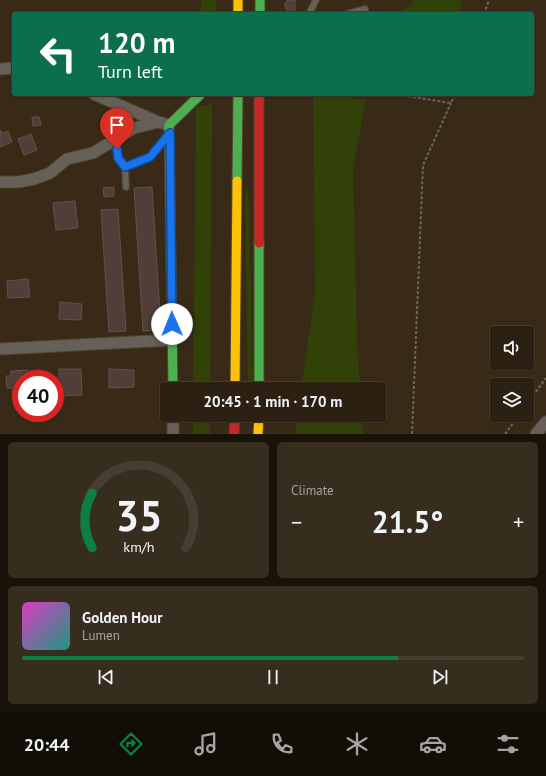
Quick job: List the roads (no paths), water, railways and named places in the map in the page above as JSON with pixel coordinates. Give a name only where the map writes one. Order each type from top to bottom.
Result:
[{"type":"main road","points":[[238,0],[238,12]]},
{"type":"main road","points":[[173,382],[169,129],[199,96]]},
{"type":"main road","points":[[235,382],[238,96]]},
{"type":"main road","points":[[259,96],[259,382]]},
{"type":"main road","points":[[234,434],[235,422]]},
{"type":"main road","points":[[258,422],[258,434]]},
{"type":"street","points":[[0,69],[12,68]]},
{"type":"street","points":[[99,96],[158,122],[169,129]]},
{"type":"street","points":[[0,182],[18,182],[34,179],[50,173],[67,160],[93,153],[134,128],[158,122]]},
{"type":"street","points":[[0,348],[172,340]]},
{"type":"street","points":[[173,422],[173,434]]},
{"type":"street","points":[[536,434],[546,422]]},
{"type":"lane","points":[[310,12],[316,0]]},
{"type":"lane","points":[[354,12],[365,9]]},
{"type":"lane","points":[[125,167],[150,157],[169,129]]},
{"type":"lane","points":[[115,140],[118,158],[125,167],[126,187]]}]
